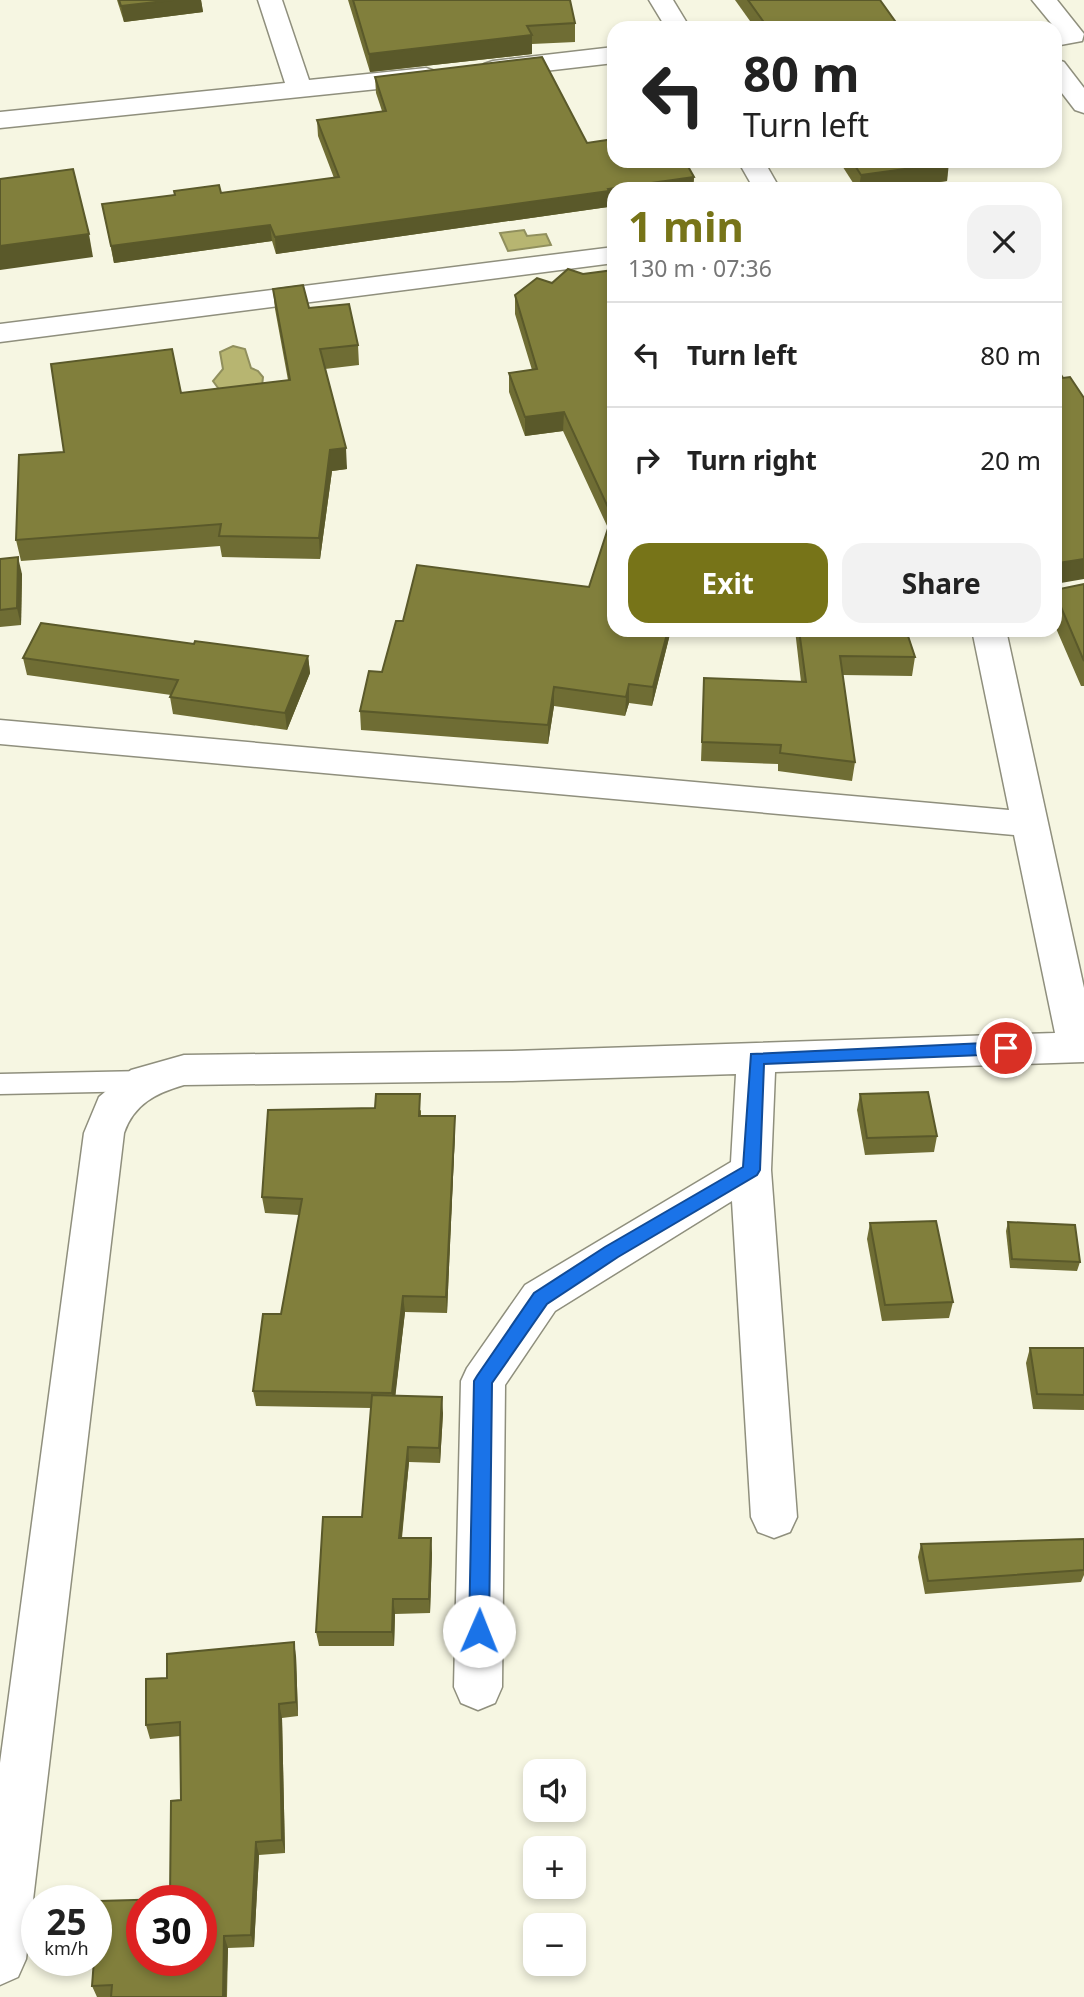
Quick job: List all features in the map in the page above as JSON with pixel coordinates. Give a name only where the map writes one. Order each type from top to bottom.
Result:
[{"type":"street","points":[[270,0],[300,90]]},
{"type":"street","points":[[662,0],[674,21]]},
{"type":"street","points":[[1044,0],[1061,21]]},
{"type":"street","points":[[1062,22],[1073,36],[1062,38]]},
{"type":"street","points":[[0,120],[607,56]]},
{"type":"street","points":[[1062,76],[1084,105]]},
{"type":"street","points":[[0,333],[607,256]]},
{"type":"street","points":[[0,1959],[104,1133],[113,1108],[145,1082],[184,1069],[512,1066],[1080,1047],[1028,824],[990,637]]},
{"type":"street","points":[[0,732],[1028,824]]},
{"type":"street","points":[[756,1058],[751,1170],[774,1517]]},
{"type":"street","points":[[478,1687],[483,1381],[540,1298],[751,1170]]},
{"type":"lane","points":[[0,1084],[145,1082]]},
{"type":"shaded area","points":[[524,230],[527,236],[546,234],[551,245],[508,251],[500,233]]},
{"type":"shaded area","points":[[233,346],[245,349],[251,368],[263,377],[262,386],[221,392],[213,381],[223,369],[220,352]]},
{"type":"building","points":[[119,0],[173,0],[121,6]]},
{"type":"building","points":[[353,0],[570,0],[575,23],[527,26],[532,35],[369,54]]},
{"type":"building","points":[[748,0],[880,0],[895,21],[763,21]]},
{"type":"building","points":[[542,57],[587,143],[607,140],[607,168],[689,168],[694,177],[658,182],[607,182],[607,191],[275,237],[270,225],[111,246],[102,204],[175,195],[174,191],[219,185],[221,193],[339,177],[317,120],[386,111],[375,77]]},
{"type":"building","points":[[856,168],[912,168],[861,175]]},
{"type":"building","points":[[73,169],[89,234],[0,246],[0,179]]},
{"type":"building","points":[[568,269],[583,274],[607,271],[607,505],[564,412],[525,417],[509,373],[537,369],[515,295],[537,278],[552,283]]},
{"type":"building","points":[[303,285],[309,308],[349,304],[358,345],[320,349],[346,448],[330,450],[319,538],[219,536],[221,524],[16,540],[19,455],[64,452],[51,364],[172,349],[181,393],[290,380],[273,289]]},
{"type":"building","points":[[1062,376],[1070,377],[1084,398],[1084,559],[1062,563]]},
{"type":"building","points":[[607,531],[607,637],[666,637],[653,687],[629,684],[626,697],[554,687],[548,725],[360,711],[369,671],[382,672],[396,621],[403,621],[417,565],[589,587]]},
{"type":"building","points":[[18,557],[17,608],[0,610],[0,559]]},
{"type":"building","points":[[1084,584],[1084,661],[1062,609],[1062,589]]},
{"type":"building","points":[[41,623],[308,656],[285,713],[170,697],[178,680],[23,658]]},
{"type":"building","points":[[800,637],[908,637],[915,657],[840,656],[855,762],[780,753],[781,745],[702,742],[704,678],[806,682]]},
{"type":"building","points":[[928,1092],[937,1136],[867,1138],[860,1094]]},
{"type":"building","points":[[376,1094],[420,1094],[419,1116],[455,1116],[446,1297],[403,1296],[392,1393],[253,1391],[263,1314],[281,1314],[302,1199],[262,1197],[268,1110],[375,1108]]},
{"type":"building","points":[[936,1221],[953,1302],[885,1305],[870,1223]]},
{"type":"building","points":[[1008,1222],[1075,1225],[1080,1262],[1012,1259]]},
{"type":"building","points":[[1030,1348],[1084,1348],[1084,1395],[1037,1394]]},
{"type":"building","points":[[372,1395],[442,1397],[439,1448],[408,1447],[399,1538],[431,1538],[429,1599],[393,1599],[392,1632],[316,1632],[323,1517],[362,1517]]},
{"type":"building","points":[[1084,1539],[1084,1570],[928,1581],[921,1544]]},
{"type":"building","points":[[294,1642],[296,1702],[279,1704],[282,1840],[256,1842],[251,1935],[224,1936],[223,1997],[111,1997],[112,1985],[92,1986],[93,1976],[112,1976],[112,1901],[126,1900],[126,1976],[217,1976],[217,1885],[170,1885],[171,1801],[181,1800],[180,1722],[146,1725],[146,1679],[167,1678],[167,1654]]},
{"type":"route","points":[[479,1631],[483,1381],[540,1298],[751,1170],[756,1058],[1006,1048]]}]
